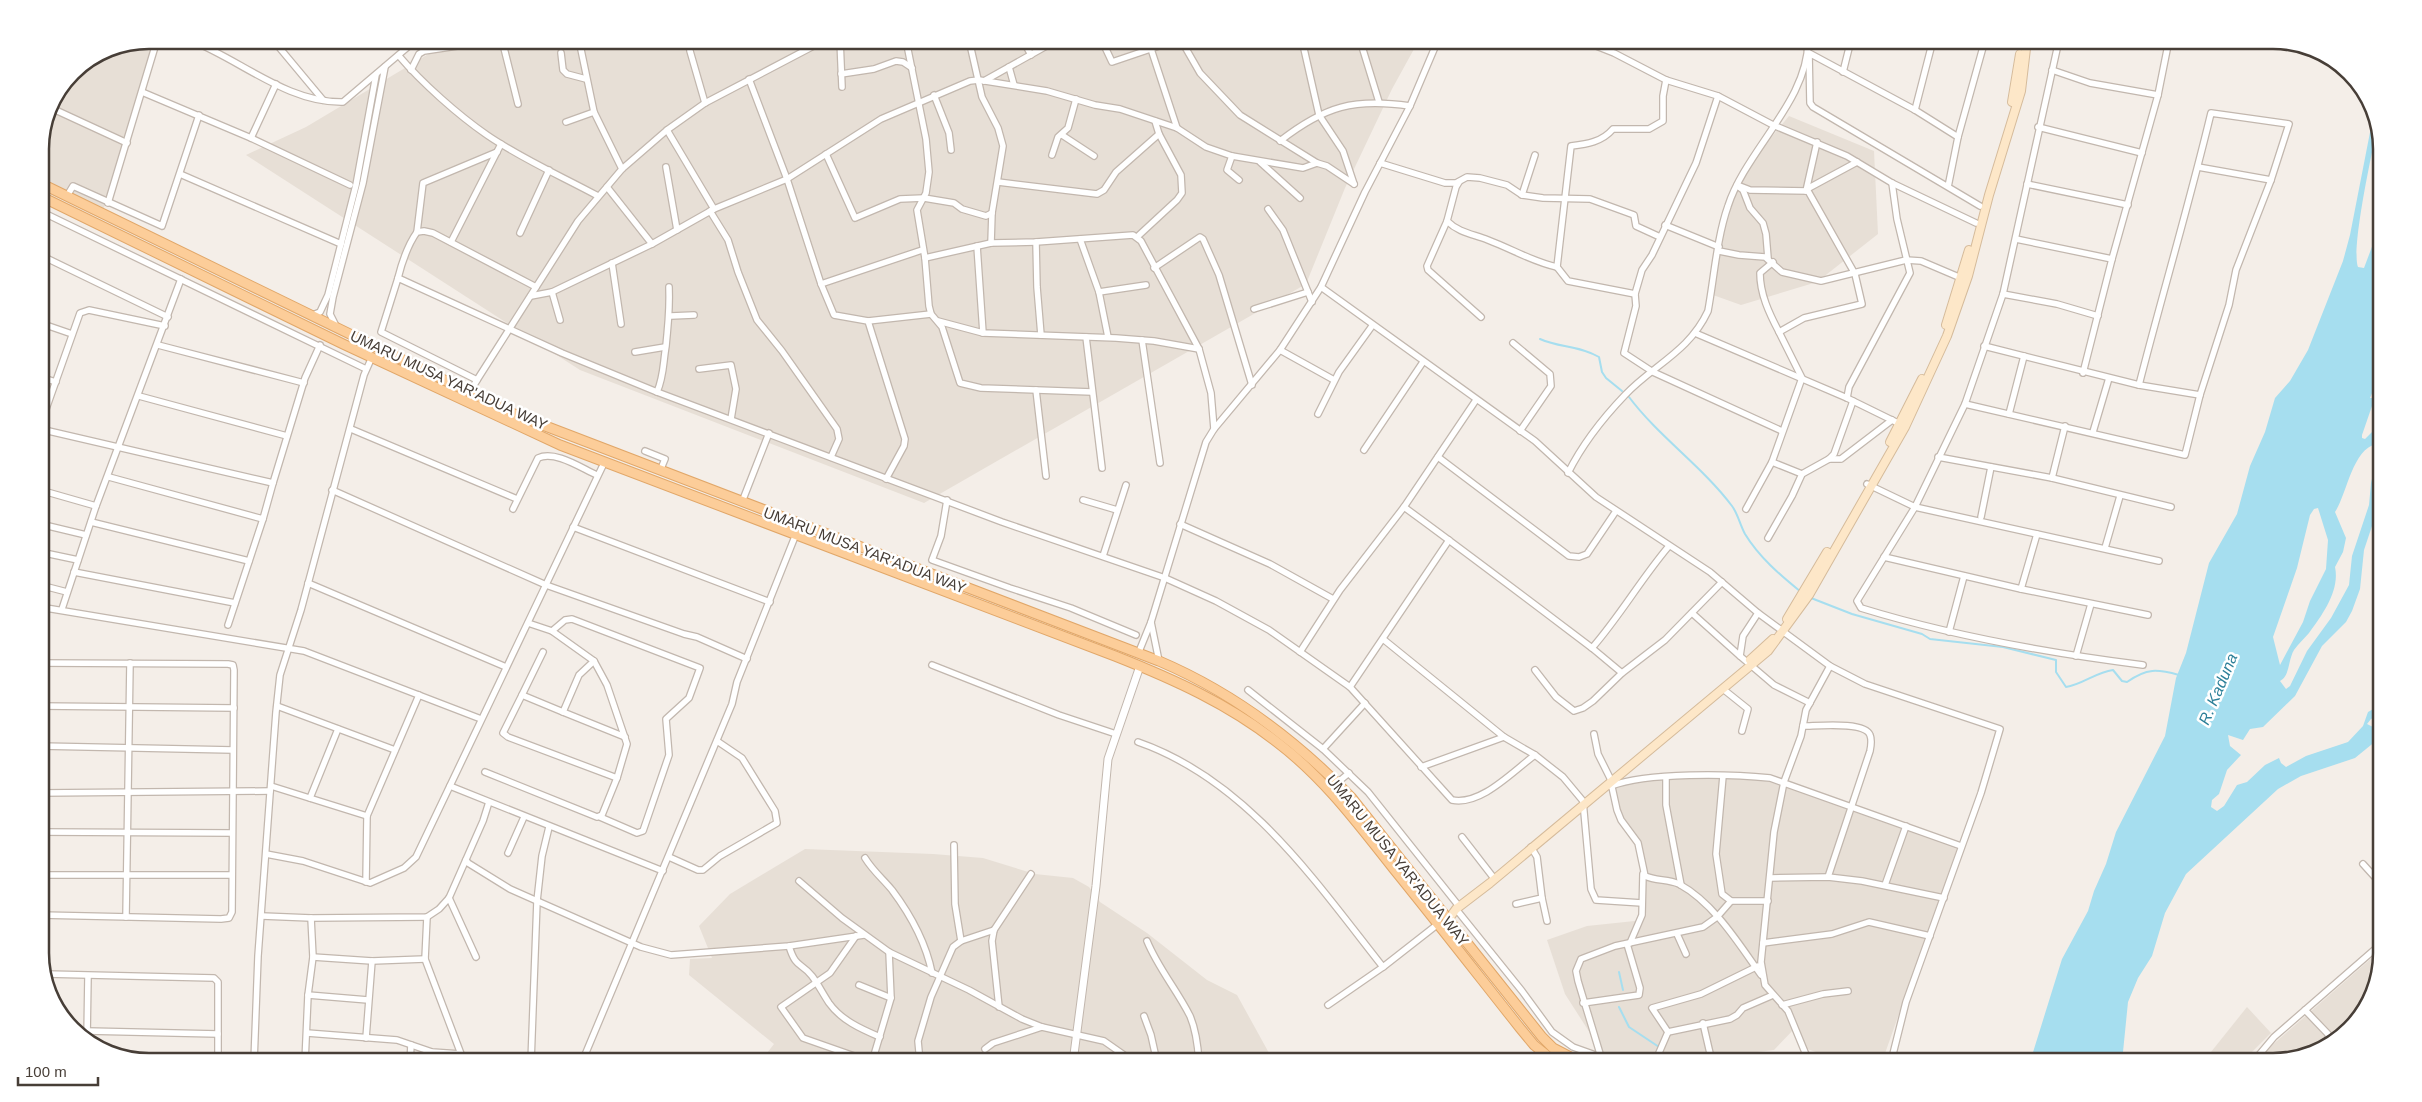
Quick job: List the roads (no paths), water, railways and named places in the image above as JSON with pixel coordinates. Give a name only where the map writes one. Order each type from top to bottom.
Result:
[{"type":"main road","points":[[1869,485],[1945,327],[2014,95],[2022,49]]},
{"type":"main road","points":[[1457,907],[1723,689],[1782,630],[1920,398],[1958,307],[1989,195],[2021,91],[2027,49]]},
{"type":"main road","name":"UMARU MUSA YAR'ADUA WAY","points":[[49,188],[311,316],[550,428],[1159,661],[1214,688],[1248,708],[1289,738],[1337,783],[1542,1037],[1553,1048],[1563,1053]]},
{"type":"main road","name":"UMARU MUSA YAR'ADUA WAY","points":[[49,200],[372,357],[546,438],[1115,656],[1203,694],[1236,713],[1279,743],[1336,797],[1534,1045],[1544,1053]]},
{"type":"main road","points":[[546,438],[550,428]]},
{"type":"main road","points":[[1115,656],[1119,646]]},
{"type":"main road","points":[[1610,783],[1748,665]]},
{"type":"main road","points":[[1445,916],[1583,804]]},
{"type":"street","points":[[108,203],[154,49]]},
{"type":"street","points":[[280,49],[323,100]]},
{"type":"street","points":[[215,50],[296,94],[344,102],[406,49]]},
{"type":"street","points":[[411,70],[419,54],[424,51],[437,49]]},
{"type":"street","points":[[504,49],[518,104]]},
{"type":"street","points":[[581,49],[594,112],[622,169]]},
{"type":"street","points":[[470,392],[578,220],[622,169],[667,130],[705,103],[807,49]]},
{"type":"street","points":[[840,49],[842,87]]},
{"type":"street","points":[[908,49],[920,103],[929,172],[924,198],[917,210],[922,250],[925,258],[929,306],[931,314],[938,321],[960,383],[981,388],[1092,392]]},
{"type":"street","points":[[971,49],[982,81],[982,97],[998,128],[1003,146],[992,213],[991,243]]},
{"type":"street","points":[[1028,49],[1031,55]]},
{"type":"street","points":[[982,81],[1041,49]]},
{"type":"street","points":[[1106,49],[1112,62],[1148,49]]},
{"type":"street","points":[[1151,49],[1177,128]]},
{"type":"street","points":[[1186,49],[1200,73],[1240,116],[1317,163],[1334,169],[1354,184],[1344,150],[1319,116],[1304,49]]},
{"type":"street","points":[[1363,49],[1379,102]]},
{"type":"street","points":[[1138,654],[1151,622],[1206,442],[1214,429],[1280,350],[1321,287],[1380,163],[1410,106],[1434,49]]},
{"type":"street","points":[[1604,49],[1666,80],[1718,96],[1773,125],[1817,142],[1857,162],[1892,183],[1976,223]]},
{"type":"street","points":[[1808,49],[1810,103],[1813,107],[1980,206]]},
{"type":"street","points":[[1843,72],[1849,49]]},
{"type":"street","points":[[1915,110],[1931,49]]},
{"type":"street","points":[[1948,187],[1958,137],[1982,49]]},
{"type":"street","points":[[2056,49],[2003,294],[1965,404],[1915,507],[1857,601],[1861,608],[1949,632],[2076,656],[2143,665]]},
{"type":"street","points":[[2083,373],[2112,259],[2158,95],[2167,49]]},
{"type":"street","points":[[690,51],[705,103]]},
{"type":"street","points":[[561,53],[563,70],[567,74],[586,79]]},
{"type":"street","points":[[1808,53],[1915,110],[1958,137]]},
{"type":"street","points":[[1568,473],[1576,457],[1626,394],[1695,333],[1708,311],[1727,207],[1736,185],[1754,152],[1793,96],[1808,53]]},
{"type":"street","points":[[399,56],[411,70],[471,124],[501,144],[598,196]]},
{"type":"street","points":[[841,74],[874,69],[896,61],[903,62],[912,68]]},
{"type":"street","points":[[339,329],[331,319],[333,297],[363,183],[385,67]]},
{"type":"street","points":[[1009,67],[1014,86]]},
{"type":"street","points":[[2052,70],[2090,83],[2158,95]]},
{"type":"street","points":[[311,316],[320,312],[328,295],[356,185],[376,75]]},
{"type":"street","points":[[749,79],[787,179],[821,284],[834,315],[868,321],[931,314]]},
{"type":"street","points":[[1635,294],[1568,281],[1558,267],[1571,146],[1592,143],[1607,136],[1613,129],[1649,129],[1663,121],[1663,96],[1666,80]]},
{"type":"street","points":[[531,296],[552,292],[652,244],[712,210],[787,179],[881,119],[920,103],[934,95],[970,82],[982,81],[1047,91],[1120,109],[1177,128],[1206,147],[1232,156],[1303,168],[1317,163]]},
{"type":"street","points":[[251,138],[276,84]]},
{"type":"street","points":[[142,92],[251,138],[350,185]]},
{"type":"street","points":[[934,95],[949,133],[951,150]]},
{"type":"street","points":[[1718,96],[1696,163],[1642,270],[1635,294],[1636,306],[1624,353],[1653,372],[1782,431]]},
{"type":"street","points":[[1052,155],[1058,137],[1068,128],[1076,99]]},
{"type":"street","points":[[1280,140],[1319,116],[1357,103],[1379,102],[1410,106]]},
{"type":"street","points":[[57,111],[127,143]]},
{"type":"street","points":[[566,122],[594,112]]},
{"type":"street","points":[[1965,404],[2093,432],[2185,455],[2200,395],[2229,305],[2236,270],[2272,180],[2289,124],[2211,113],[2138,385]]},
{"type":"street","points":[[66,196],[73,186],[162,226],[199,115]]},
{"type":"street","points":[[1137,237],[1177,200],[1182,193],[1182,175],[1159,134],[1155,121]]},
{"type":"street","points":[[2038,127],[2142,153]]},
{"type":"street","points":[[667,130],[728,240],[738,272],[757,320],[782,351],[837,429],[839,439],[831,457]]},
{"type":"street","points":[[998,182],[1097,194],[1104,190],[1116,172],[1159,134]]},
{"type":"street","points":[[1062,135],[1094,156]]},
{"type":"street","points":[[1807,190],[1817,142]]},
{"type":"street","points":[[451,242],[501,144]]},
{"type":"street","points":[[477,380],[381,332],[403,260],[417,232],[423,183],[497,152]]},
{"type":"street","points":[[826,154],[855,218],[900,199],[924,198],[954,203],[962,209],[986,216],[992,213]]},
{"type":"street","points":[[1522,195],[1535,155]]},
{"type":"street","points":[[1232,156],[1227,170],[1239,180]]},
{"type":"street","points":[[1260,162],[1300,198]]},
{"type":"street","points":[[1736,185],[1764,191],[1807,190],[1857,162]]},
{"type":"street","points":[[1380,163],[1445,183],[1467,177],[1480,178],[1507,185],[1522,195],[1543,198],[1567,197],[1590,199],[1634,215],[1636,226],[1660,236]]},
{"type":"street","points":[[2198,167],[2272,180]]},
{"type":"street","points":[[666,168],[677,230]]},
{"type":"street","points":[[520,233],[549,170]]},
{"type":"street","points":[[180,174],[341,244]]},
{"type":"street","points":[[1460,180],[1456,187],[1446,221],[1427,266],[1428,270],[1481,317]]},
{"type":"street","points":[[1768,538],[1802,474],[1829,459],[1834,454],[1850,399],[1850,387],[1910,273],[1897,219],[1892,183]]},
{"type":"street","points":[[2027,184],[2128,206]]},
{"type":"street","points":[[1736,185],[1743,190],[1750,208],[1763,223],[1768,258]]},
{"type":"street","points":[[607,187],[652,244]]},
{"type":"street","points":[[1779,332],[1804,318],[1862,304],[1855,274],[1840,251],[1813,196],[1807,190]]},
{"type":"street","points":[[1268,209],[1283,230],[1312,302]]},
{"type":"street","points":[[49,215],[320,345],[366,369]]},
{"type":"street","points":[[1446,221],[1457,230],[1489,240],[1542,264],[1558,267]]},
{"type":"street","points":[[1665,225],[1719,249],[1768,258],[1782,272],[1817,280],[1855,274],[1906,260],[1921,262],[1961,278]]},
{"type":"street","points":[[417,232],[433,233],[536,287]]},
{"type":"street","points":[[925,258],[991,243],[1036,242],[1133,235],[1137,237],[1199,349],[1211,394],[1214,429]]},
{"type":"street","points":[[1154,268],[1200,237],[1203,239],[1220,276],[1252,385]]},
{"type":"street","points":[[1080,239],[1099,292],[1108,338]]},
{"type":"street","points":[[2016,239],[2112,259]]},
{"type":"street","points":[[1036,242],[1036,287],[1041,335]]},
{"type":"street","points":[[977,246],[983,333]]},
{"type":"street","points":[[821,284],[922,250]]},
{"type":"street","points":[[49,259],[168,317]]},
{"type":"street","points":[[1746,509],[1772,462],[1802,378],[1770,315],[1760,288],[1760,273],[1773,262]]},
{"type":"street","points":[[612,263],[621,324]]},
{"type":"street","points":[[398,278],[562,353],[657,392],[1002,522],[1165,578],[1216,601],[1269,630],[1350,687],[1452,800],[1461,802],[1478,798],[1534,755]]},
{"type":"street","points":[[62,609],[96,506],[120,448],[181,279]]},
{"type":"street","points":[[1099,292],[1146,285]]},
{"type":"street","points":[[657,392],[664,374],[665,347],[670,316],[668,287]]},
{"type":"street","points":[[1321,287],[1372,326],[1535,441],[1568,473],[1616,511],[1710,572],[1758,613],[1830,666],[1865,684],[2000,729],[1981,793],[1960,846],[1944,898],[1906,1002],[1893,1053]]},
{"type":"street","points":[[552,292],[560,320]]},
{"type":"street","points":[[1254,309],[1308,292]]},
{"type":"street","points":[[2003,294],[2057,304],[2098,316]]},
{"type":"street","points":[[49,402],[72,334],[80,313],[84,310],[165,326]]},
{"type":"street","points":[[670,316],[694,315]]},
{"type":"street","points":[[868,321],[905,439],[886,479]]},
{"type":"street","points":[[938,321],[983,333],[1086,336],[1142,340],[1199,349]]},
{"type":"street","points":[[49,326],[72,334]]},
{"type":"street","points":[[1318,414],[1334,380],[1372,326]]},
{"type":"street","points":[[1695,333],[1850,399],[1900,424]]},
{"type":"street","points":[[1086,336],[1102,468]]},
{"type":"street","points":[[1142,340],[1160,463]]},
{"type":"street","points":[[1513,343],[1550,374],[1552,379],[1551,386],[1520,431]]},
{"type":"street","points":[[158,344],[304,384]]},
{"type":"street","points":[[228,624],[263,520],[304,384],[320,345]]},
{"type":"street","points":[[1984,346],[2083,373],[2138,385],[2200,395]]},
{"type":"street","points":[[635,352],[665,347]]},
{"type":"street","points":[[1280,350],[1334,380]]},
{"type":"street","points":[[2009,414],[2024,356]]},
{"type":"street","points":[[254,1053],[270,788],[280,675],[308,583],[366,369],[372,357]]},
{"type":"street","points":[[1364,450],[1423,362]]},
{"type":"street","points":[[699,369],[732,365],[736,389],[731,419]]},
{"type":"street","points":[[2093,432],[2109,378]]},
{"type":"street","points":[[49,380],[56,382]]},
{"type":"street","points":[[1036,390],[1046,476]]},
{"type":"street","points":[[139,396],[287,436]]},
{"type":"street","points":[[1300,652],[1334,599],[1404,507],[1476,400]]},
{"type":"street","points":[[1829,459],[1841,459],[1892,420]]},
{"type":"street","points":[[2052,478],[2065,426]]},
{"type":"street","points":[[351,429],[517,499]]},
{"type":"street","points":[[49,430],[273,483]]},
{"type":"street","points":[[742,502],[769,433]]},
{"type":"street","points":[[645,451],[665,459],[660,471]]},
{"type":"street","points":[[513,508],[538,458],[544,455],[553,456],[597,476]]},
{"type":"street","points":[[1438,457],[1569,556],[1587,554],[1616,511]]},
{"type":"street","points":[[1938,457],[2052,478],[2171,507]]},
{"type":"street","points":[[266,854],[303,861],[366,882],[376,882],[404,868],[416,857],[604,461]]},
{"type":"street","points":[[1772,462],[1802,474]]},
{"type":"street","points":[[1981,517],[1991,466]]},
{"type":"street","points":[[109,477],[263,520]]},
{"type":"street","points":[[1103,556],[1126,484]]},
{"type":"street","points":[[1869,485],[1915,507],[2160,561]]},
{"type":"street","points":[[332,490],[546,585],[697,637],[747,659]]},
{"type":"street","points":[[49,493],[96,506]]},
{"type":"street","points":[[2105,548],[2120,496]]},
{"type":"street","points":[[947,500],[941,536],[932,560],[1071,608],[1136,634]]},
{"type":"street","points":[[1083,500],[1117,510]]},
{"type":"street","points":[[1404,507],[1592,648],[1622,673]]},
{"type":"street","points":[[91,522],[249,561]]},
{"type":"street","points":[[1180,524],[1270,564],[1334,599]]},
{"type":"street","points":[[49,526],[86,535]]},
{"type":"street","points":[[573,527],[770,602]]},
{"type":"street","points":[[586,1053],[717,741],[796,534]]},
{"type":"street","points":[[2021,589],[2038,534]]},
{"type":"street","points":[[1350,687],[1449,540]]},
{"type":"street","points":[[1592,648],[1613,624],[1651,567],[1668,546]]},
{"type":"street","points":[[49,554],[78,560]]},
{"type":"street","points":[[1884,557],[2021,589],[2148,615]]},
{"type":"street","points":[[74,572],[235,603]]},
{"type":"street","points":[[1949,632],[1964,576]]},
{"type":"street","points":[[1535,670],[1556,697],[1574,711],[1582,708],[1593,701],[1622,673],[1665,640],[1722,582]]},
{"type":"street","points":[[308,583],[506,666]]},
{"type":"street","points":[[49,587],[67,592]]},
{"type":"street","points":[[2076,656],[2091,604]]},
{"type":"street","points":[[49,608],[288,648],[320,656],[481,719]]},
{"type":"street","points":[[1692,613],[1748,665],[1785,692],[1810,703]]},
{"type":"street","points":[[1740,656],[1743,636],[1758,613]]},
{"type":"street","points":[[485,772],[637,833],[643,831],[669,755],[666,719],[689,698],[700,668],[572,619],[565,620],[552,631]]},
{"type":"street","points":[[1151,622],[1159,661]]},
{"type":"street","points":[[528,624],[552,631],[594,661],[606,685],[627,744],[617,778],[600,817]]},
{"type":"street","points":[[1383,638],[1504,737],[1534,755],[1563,777],[1583,804],[1592,895],[1598,901],[1642,904]]},
{"type":"street","points":[[543,652],[505,729],[504,735],[617,778]]},
{"type":"street","points":[[564,712],[579,675],[594,661]]},
{"type":"street","points":[[49,663],[233,665],[234,708],[232,912],[229,918],[49,915]]},
{"type":"street","points":[[126,917],[130,663]]},
{"type":"street","points":[[932,665],[1059,716],[1116,734]]},
{"type":"street","points":[[1073,1053],[1096,886],[1108,759],[1140,666]]},
{"type":"street","points":[[1761,975],[1774,832],[1784,782],[1803,726],[1806,710],[1830,666]]},
{"type":"street","points":[[1723,689],[1748,709],[1742,731]]},
{"type":"street","points":[[1248,690],[1323,749],[1368,792],[1552,1032],[1573,1046],[1588,1053]]},
{"type":"street","points":[[366,882],[367,816],[419,695]]},
{"type":"street","points":[[522,695],[560,713],[564,712],[625,736]]},
{"type":"street","points":[[1323,749],[1365,703]]},
{"type":"street","points":[[49,706],[234,708]]},
{"type":"street","points":[[276,706],[396,750]]},
{"type":"street","points":[[1803,726],[1857,726],[1867,730],[1871,737],[1870,751],[1828,877]]},
{"type":"street","points":[[310,798],[338,729]]},
{"type":"street","points":[[1583,1003],[1639,994],[1641,992],[1629,944],[1640,921],[1644,872],[1638,843],[1621,820],[1610,783],[1598,754],[1594,734]]},
{"type":"street","points":[[1421,767],[1504,737]]},
{"type":"street","points":[[669,857],[698,870],[703,870],[720,856],[777,823],[775,811],[742,758],[717,741]]},
{"type":"street","points":[[1138,742],[1175,759],[1221,786],[1270,829],[1311,876],[1383,967]]},
{"type":"street","points":[[49,746],[233,750]]},
{"type":"street","points":[[1337,783],[1349,773]]},
{"type":"street","points":[[1610,783],[1666,778],[1723,776],[1745,776],[1784,782],[1960,846]]},
{"type":"street","points":[[1723,776],[1716,854],[1722,894],[1731,901],[1768,901]]},
{"type":"street","points":[[1666,778],[1666,804],[1681,885]]},
{"type":"street","points":[[450,786],[663,871]]},
{"type":"street","points":[[49,793],[232,792],[270,788],[367,816]]},
{"type":"street","points":[[262,916],[311,918],[427,917],[439,909],[449,898],[488,802]]},
{"type":"street","points":[[508,853],[524,817]]},
{"type":"street","points":[[1885,885],[1906,826]]},
{"type":"street","points":[[531,1053],[538,901],[542,856],[549,827]]},
{"type":"street","points":[[49,832],[232,833]]},
{"type":"street","points":[[1462,838],[1493,877]]},
{"type":"street","points":[[954,845],[954,904],[961,941]]},
{"type":"street","points":[[1532,847],[1537,857],[1547,921]]},
{"type":"street","points":[[865,858],[874,873],[891,889],[906,910],[925,947],[932,973]]},
{"type":"street","points":[[466,860],[510,889],[633,944],[671,956],[789,946],[864,935]]},
{"type":"street","points":[[2363,864],[2373,875]]},
{"type":"street","points":[[1644,872],[1648,878],[1671,881],[1681,885],[1717,917],[1736,938],[1761,975],[1765,985],[1794,1020],[1806,1053]]},
{"type":"street","points":[[999,1006],[992,941],[994,930],[1031,874]]},
{"type":"street","points":[[49,875],[232,876]]},
{"type":"street","points":[[1770,878],[1828,877],[1885,885],[1944,898]]},
{"type":"street","points":[[799,881],[864,935],[889,952],[1042,1028],[1104,1041],[1121,1053]]},
{"type":"street","points":[[449,898],[476,958]]},
{"type":"street","points":[[1516,904],[1542,898]]},
{"type":"street","points":[[1599,1053],[1583,1003],[1576,971],[1581,959],[1599,951],[1702,927],[1717,917],[1731,901]]},
{"type":"street","points":[[427,917],[425,959],[461,1053]]},
{"type":"street","points":[[306,1053],[308,995],[312,958],[311,918]]},
{"type":"street","points":[[1764,944],[1832,934],[1869,922],[1930,936]]},
{"type":"street","points":[[1328,1005],[1383,967],[1438,924]]},
{"type":"street","points":[[919,1053],[918,1041],[931,997],[953,947],[961,941],[994,930]]},
{"type":"street","points":[[1677,934],[1686,954]]},
{"type":"street","points":[[840,1053],[803,1038],[780,1007],[830,972],[856,936]]},
{"type":"street","points":[[1148,941],[1156,963],[1189,1016],[1194,1028],[1198,1053]]},
{"type":"street","points":[[789,946],[794,960],[815,982],[840,1016],[861,1029],[880,1037]]},
{"type":"street","points":[[2261,1053],[2274,1037],[2373,951]]},
{"type":"street","points":[[874,1053],[891,998],[889,952]]},
{"type":"street","points":[[312,958],[372,961],[425,959]]},
{"type":"street","points":[[366,1038],[372,961]]},
{"type":"street","points":[[1668,1032],[1652,1008],[1702,994],[1756,967],[1761,962]]},
{"type":"street","points":[[52,974],[214,978],[218,986],[218,1053]]},
{"type":"street","points":[[88,976],[88,1031],[218,1034]]},
{"type":"street","points":[[859,985],[891,998]]},
{"type":"street","points":[[1782,1004],[1823,994],[1848,991]]},
{"type":"street","points":[[308,995],[368,1000]]},
{"type":"street","points":[[1668,1032],[1703,1023],[1730,1019],[1743,1008],[1773,995]]},
{"type":"street","points":[[2305,1010],[2328,1036]]},
{"type":"street","points":[[1144,1016],[1155,1053]]},
{"type":"street","points":[[1703,1023],[1710,1053]]},
{"type":"street","points":[[985,1049],[992,1043],[1042,1028]]},
{"type":"street","points":[[1659,1053],[1668,1032]]},
{"type":"street","points":[[307,1033],[397,1040],[432,1052],[446,1053]]},
{"type":"street","points":[[411,1045],[411,1053]]},
{"type":"water","name":"R. Kaduna","points":[[2371,129],[2373,148],[2363,200],[2357,241],[2357,257],[2358,267],[2364,268],[2373,244],[2373,391],[2370,398],[2373,398],[2373,406],[2362,438],[2365,439],[2373,431],[2373,446],[2361,455],[2356,463],[2335,512],[2346,538],[2343,552],[2335,567],[2336,576],[2333,593],[2320,618],[2292,654],[2286,675],[2280,681],[2286,689],[2290,686],[2307,651],[2331,618],[2349,585],[2352,556],[2369,505],[2373,475],[2373,523],[2364,550],[2360,589],[2346,622],[2322,646],[2295,696],[2263,727],[2250,729],[2243,740],[2228,735],[2230,746],[2241,755],[2227,770],[2219,794],[2212,800],[2211,807],[2217,811],[2224,806],[2237,785],[2247,782],[2265,765],[2279,758],[2286,767],[2306,756],[2348,742],[2363,726],[2368,712],[2373,709],[2373,718],[2367,724],[2373,727],[2373,743],[2355,758],[2301,776],[2278,789],[2186,874],[2165,913],[2152,956],[2138,978],[2128,1002],[2123,1053],[2033,1053],[2062,959],[2088,911],[2116,832],[2165,736],[2176,678],[2186,653],[2209,563],[2237,514],[2250,466],[2265,432],[2275,398],[2290,381],[2308,350],[2343,261],[2350,235]],"holes":[[[2318,508],[2328,540],[2326,569],[2310,601],[2303,622],[2280,665],[2273,637],[2297,568],[2310,515],[2314,509]]]},
{"type":"waterway","points":[[1540,339],[1584,350],[1599,357],[1602,372],[1606,378],[1622,391]]},
{"type":"waterway","points":[[1629,397],[1641,412],[1720,491],[1734,509],[1745,534],[1763,558],[1801,592]]},
{"type":"waterway","points":[[1811,598],[1852,614],[1922,634],[1930,639],[2003,647],[2056,660],[2056,672],[2066,687],[2113,670],[2122,681],[2127,682],[2140,674],[2152,671],[2179,675]]},
{"type":"waterway","points":[[1619,972],[1623,990]]},
{"type":"waterway","points":[[1619,1007],[1629,1027],[1659,1047]]}]
